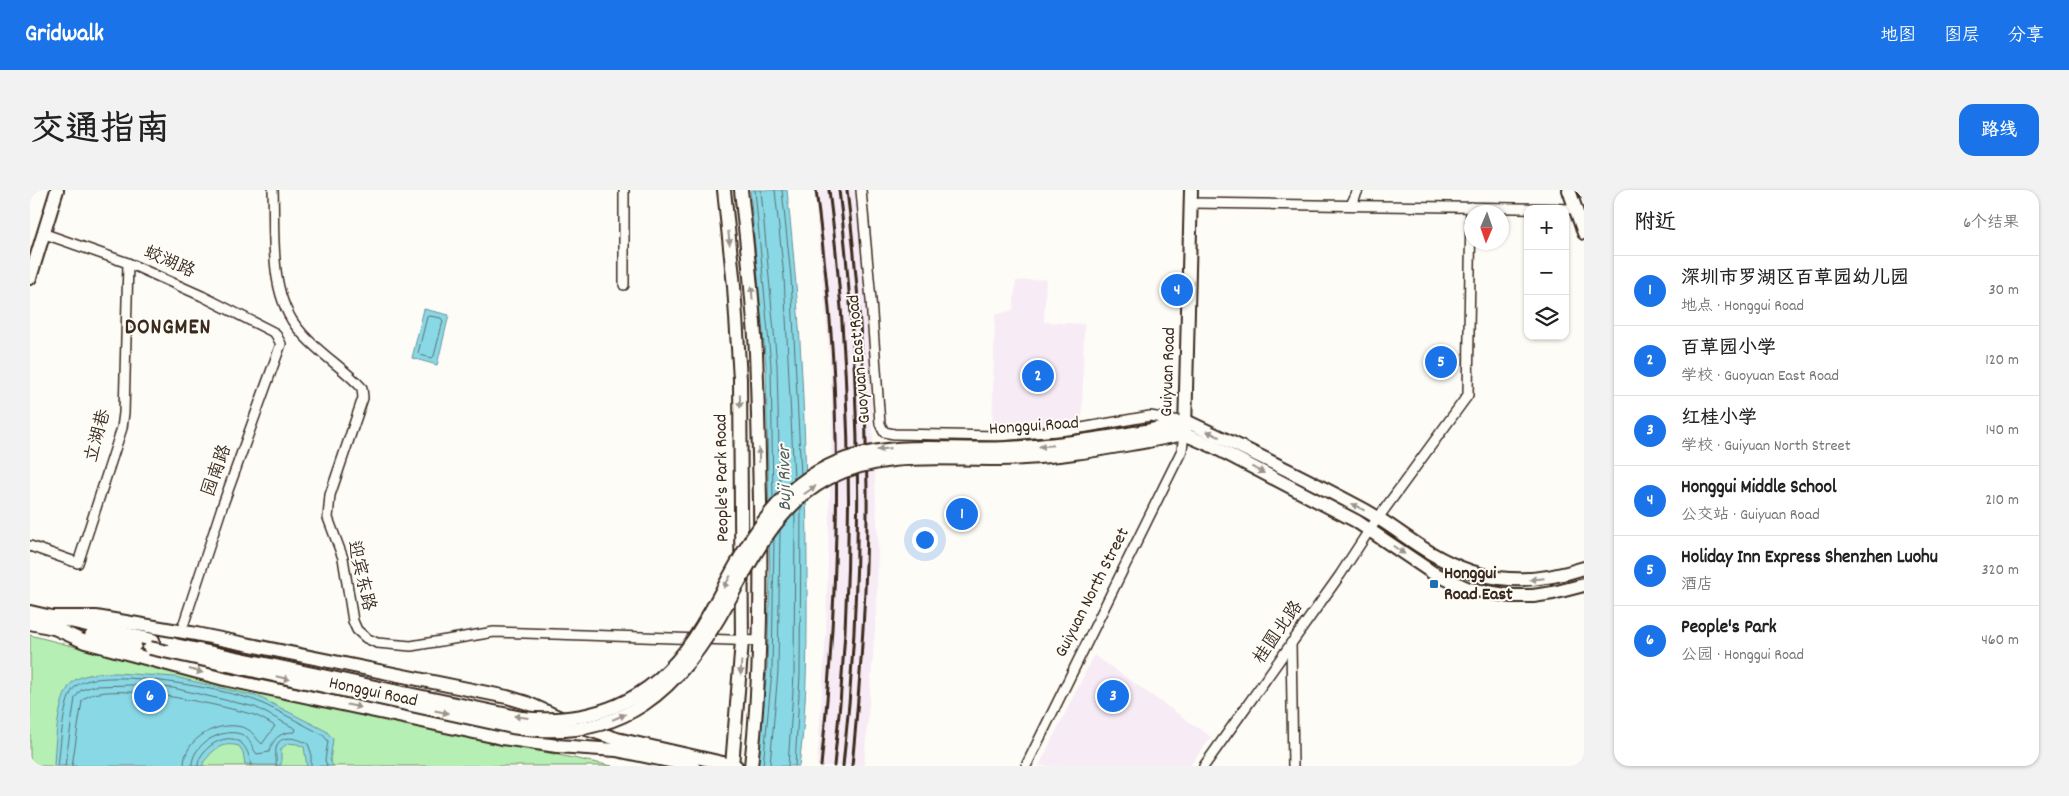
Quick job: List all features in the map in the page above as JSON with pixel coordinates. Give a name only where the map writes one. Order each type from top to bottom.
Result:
[{"type":"main road","points":[[30,278],[57,190]]},
{"type":"main road","name":"People's Park Road","points":[[724,190],[734,286],[740,379],[742,641],[734,766]]},
{"type":"main road","name":"People's Park Road","points":[[741,190],[752,288],[756,353],[761,571],[759,681],[751,766]]},
{"type":"main road","name":"Guiyuan Road","points":[[1185,428],[1191,190]]},
{"type":"main road","points":[[1569,190],[1584,233]]},
{"type":"main road","points":[[1185,428],[1318,486],[1378,518],[1437,557],[1466,571],[1484,576],[1526,580],[1546,578],[1584,568]]},
{"type":"main road","points":[[1185,428],[1230,455],[1370,529],[1433,573],[1469,589],[1512,596],[1533,596],[1553,594],[1584,585]]},
{"type":"main road","name":"Honggui Road","points":[[30,612],[53,622],[512,727],[550,731],[572,730],[594,726],[627,714],[672,683],[685,669],[712,629],[768,532],[797,499],[827,479],[859,466],[893,459],[928,457],[1022,458],[1078,452],[1185,428]]},
{"type":"main road","name":"Honggui Road","points":[[30,623],[96,617],[224,679],[528,742],[616,750],[693,766]]},
{"type":"main road","name":"Honggui Road","points":[[152,644],[220,638],[426,681],[527,703],[583,728],[626,741],[734,766]]},
{"type":"street","name":"迎宾东路","points":[[273,190],[276,273],[280,295],[286,312],[298,330],[362,388],[363,398],[330,495],[328,518],[343,558],[349,604],[357,630],[366,638],[377,643],[402,646],[422,646],[494,632],[760,641]]},
{"type":"street","points":[[624,190],[624,285]]},
{"type":"street","name":"Guoyuan East Road","points":[[861,190],[880,424],[884,432],[958,437],[999,436],[1070,430],[1150,416],[1185,428]]},
{"type":"street","points":[[1351,205],[1358,190]]},
{"type":"street","points":[[1192,203],[1464,207]]},
{"type":"street","points":[[1509,207],[1574,208]]},
{"type":"street","name":"蛟湖路","points":[[45,234],[128,263],[202,296],[275,333]]},
{"type":"street","name":"桂圆北路","points":[[1204,766],[1370,529],[1468,395],[1470,250]]},
{"type":"street","name":"立湖巷","points":[[30,546],[78,563],[122,428],[128,263]]},
{"type":"street","name":"园南路","points":[[184,623],[222,507],[282,344],[275,333]]},
{"type":"street","name":"Guiyuan North Street","points":[[1026,766],[1182,450],[1185,428]]},
{"type":"street","points":[[1291,643],[1292,766]]},
{"type":"shaded area","points":[[814,190],[855,190],[866,295],[878,544],[877,604],[864,766],[817,766],[826,633],[832,415],[828,340]]},
{"type":"shaded area","points":[[1046,279],[1044,322],[1084,324],[1082,427],[992,432],[995,315],[1013,310],[1016,281]]},
{"type":"shaded area","points":[[1094,655],[1211,737],[1190,766],[1039,766]]},
{"type":"green space","points":[[30,635],[237,689],[612,766],[30,766]]},
{"type":"water","name":"Buji River","points":[[750,190],[787,190],[796,285],[802,381],[807,525],[806,670],[799,766],[758,766],[767,670],[770,575],[766,366]]},
{"type":"water","points":[[424,309],[449,315],[437,365],[412,358]]},
{"type":"water","points":[[117,673],[175,677],[259,697],[326,731],[333,739],[330,760],[333,766],[307,766],[304,747],[288,743],[281,749],[281,765],[245,764],[243,752],[239,746],[227,745],[218,748],[210,754],[203,763],[203,766],[54,766],[58,720],[64,696],[69,686],[75,680],[85,676]]},
{"type":"railway","points":[[816,190],[834,379],[837,496],[829,676],[821,766]]},
{"type":"railway","points":[[829,190],[843,334],[848,478],[845,622],[834,766]]},
{"type":"railway","points":[[839,190],[852,334],[858,478],[854,622],[843,766]]},
{"type":"railway","points":[[847,190],[861,339],[867,489],[863,628],[852,766]]},
{"type":"place","name":"Honggui Middle School","points":[[1177,290]]},
{"type":"place","name":"Holiday Inn Express Shenzhen Luohu","points":[[1441,362]]},
{"type":"place","name":"百草园小学","points":[[1038,376]]},
{"type":"place","name":"深圳市罗湖区百草园幼儿园","points":[[962,514]]},
{"type":"place","name":"Honggui Road East","points":[[1434,584]]},
{"type":"place","name":"People's Park","points":[[150,696]]},
{"type":"place","name":"红桂小学","points":[[1113,696]]},
{"type":"district","name":"DONGMEN","points":[[168,328]]}]
